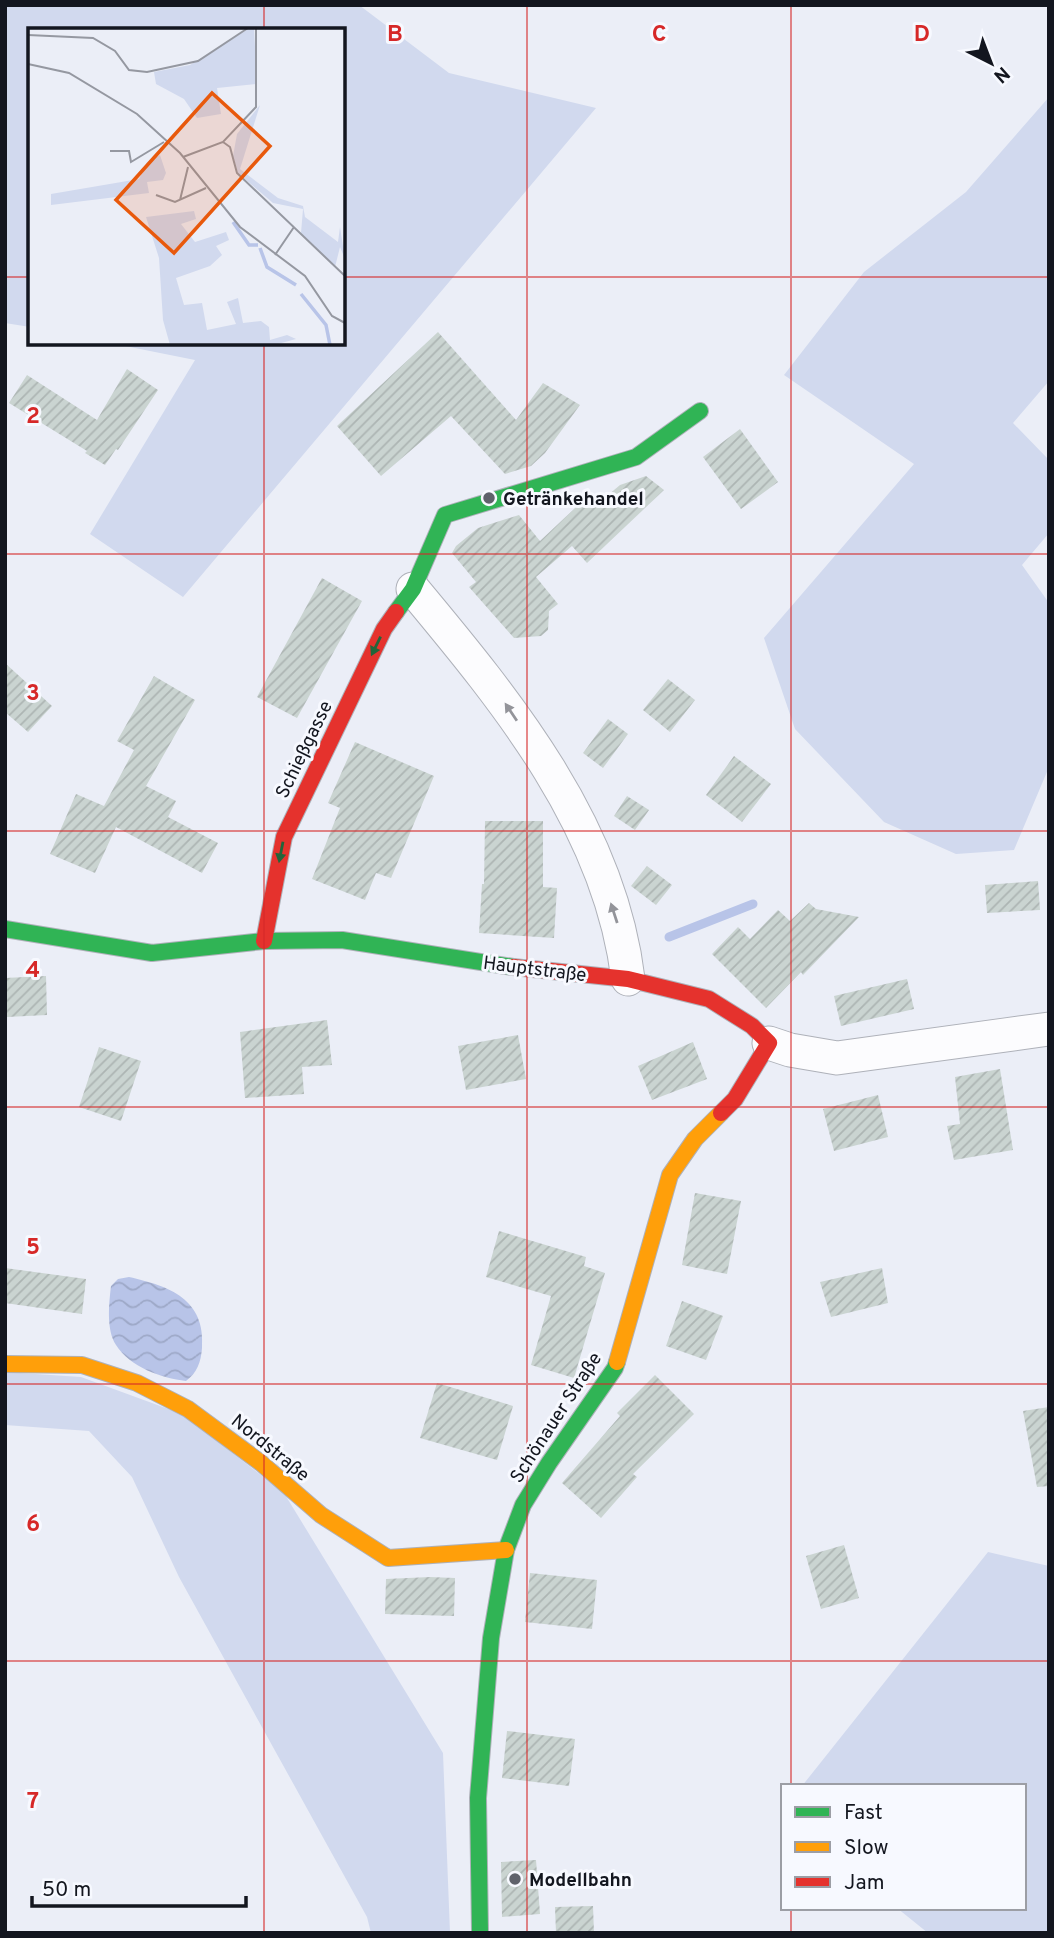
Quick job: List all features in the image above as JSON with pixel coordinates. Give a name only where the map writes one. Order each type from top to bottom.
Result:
[{"type":"street","name":"Schießgasse","points":[[264,941],[284,837],[384,629],[413,589],[445,515],[636,457],[700,411]]},
{"type":"street","points":[[413,589],[490,681],[558,783],[598,863],[624,942],[628,979]]},
{"type":"street","name":"Hauptstraße","points":[[5,929],[152,953],[264,941],[342,940],[541,971],[628,979],[709,999],[752,1027],[769,1043],[790,1050],[837,1058],[1049,1029]]},
{"type":"street","name":"Schönauer Straße","points":[[480,1933],[478,1798],[491,1638],[506,1550],[523,1505],[615,1368],[670,1175],[695,1139],[735,1099],[769,1043]]},
{"type":"street","name":"Nordstraße","points":[[5,1364],[82,1365],[137,1383],[188,1409],[261,1462],[321,1515],[388,1558],[506,1550]]},
{"type":"shaded area","points":[[5,5],[359,5],[449,73],[596,108],[183,597],[90,534],[195,360],[120,345],[345,345],[345,28],[28,28],[28,327],[5,323]]},
{"type":"shaded area","points":[[1049,97],[1049,381],[1013,423],[1049,460],[1049,533],[1022,565],[1049,603],[1049,767],[1014,850],[956,854],[884,822],[795,729],[764,638],[914,464],[784,375],[864,272],[966,192]]},
{"type":"shaded area","points":[[5,1372],[81,1377],[182,1414],[284,1493],[443,1753],[450,1933],[371,1933],[367,1917],[179,1577],[132,1477],[89,1431],[5,1425]]},
{"type":"shaded area","points":[[988,1552],[1049,1566],[1049,1933],[928,1933],[899,1910],[1026,1910],[1026,1784],[804,1784]]},
{"type":"water","points":[[129,1277],[171,1290],[191,1306],[198,1318],[202,1331],[201,1358],[196,1371],[186,1381],[147,1370],[129,1359],[116,1345],[109,1324],[111,1286],[118,1279]]},
{"type":"building","points":[[438,332],[516,420],[543,383],[580,405],[545,453],[531,466],[505,474],[451,416],[381,476],[337,426]]},
{"type":"building","points":[[127,369],[158,390],[105,465],[9,403],[27,375],[97,420]]},
{"type":"building","points":[[740,429],[778,482],[741,509],[703,457]]},
{"type":"building","points":[[646,476],[664,490],[587,563],[572,546],[536,577],[558,604],[549,611],[548,630],[541,636],[514,638],[469,587],[476,582],[452,553],[456,546],[478,528],[519,515],[540,541],[589,495],[599,503],[620,485]]},
{"type":"building","points":[[322,578],[362,601],[297,718],[257,697]]},
{"type":"building","points":[[5,663],[52,706],[28,732],[5,712]]},
{"type":"building","points":[[154,676],[195,700],[146,786],[176,801],[168,817],[218,843],[202,873],[116,827],[95,873],[50,854],[76,794],[104,806],[134,750],[117,741]]},
{"type":"building","points":[[668,679],[695,700],[670,732],[643,710]]},
{"type":"building","points":[[608,719],[628,734],[603,768],[583,753]]},
{"type":"building","points":[[355,742],[434,776],[391,878],[376,873],[365,900],[312,879],[340,808],[328,803]]},
{"type":"building","points":[[734,756],[771,784],[742,822],[706,795]]},
{"type":"building","points":[[627,796],[649,810],[635,830],[614,816]]},
{"type":"building","points":[[485,821],[543,821],[543,887],[557,888],[554,938],[479,933],[484,884]]},
{"type":"building","points":[[647,866],[672,885],[656,905],[631,886]]},
{"type":"building","points":[[1038,881],[1040,910],[987,913],[985,885]]},
{"type":"building","points":[[809,903],[816,909],[859,917],[803,975],[801,972],[766,1008],[712,954],[738,927],[750,939],[778,910],[790,921]]},
{"type":"building","points":[[46,976],[47,1015],[7,1017],[5,978]]},
{"type":"building","points":[[907,979],[914,1009],[841,1026],[834,996]]},
{"type":"building","points":[[327,1020],[332,1065],[302,1067],[304,1094],[245,1098],[240,1032]]},
{"type":"building","points":[[518,1035],[526,1079],[466,1090],[458,1046]]},
{"type":"building","points":[[693,1042],[707,1079],[652,1100],[638,1066]]},
{"type":"building","points":[[99,1047],[141,1061],[121,1121],[79,1107]]},
{"type":"building","points":[[1000,1069],[1013,1150],[954,1160],[947,1126],[960,1124],[955,1077]]},
{"type":"building","points":[[878,1095],[888,1137],[834,1151],[823,1109]]},
{"type":"building","points":[[695,1193],[741,1201],[727,1274],[682,1265]]},
{"type":"building","points":[[499,1231],[586,1257],[584,1266],[605,1273],[574,1378],[531,1365],[551,1296],[486,1277]]},
{"type":"building","points":[[5,1268],[86,1279],[82,1314],[5,1303]]},
{"type":"building","points":[[882,1268],[888,1303],[831,1317],[820,1282]]},
{"type":"building","points":[[682,1301],[723,1316],[706,1360],[666,1346]]},
{"type":"building","points":[[655,1375],[694,1414],[633,1474],[637,1477],[601,1518],[562,1483],[620,1416],[617,1413]]},
{"type":"building","points":[[437,1383],[513,1406],[497,1460],[420,1438]]},
{"type":"building","points":[[1049,1407],[1049,1486],[1037,1487],[1023,1411]]},
{"type":"building","points":[[844,1545],[859,1598],[821,1609],[806,1556]]},
{"type":"building","points":[[530,1573],[597,1580],[592,1629],[525,1622]]},
{"type":"building","points":[[455,1578],[454,1616],[385,1614],[386,1579]]},
{"type":"building","points":[[507,1731],[575,1739],[569,1786],[502,1778]]},
{"type":"building","points":[[536,1860],[540,1914],[502,1917],[501,1862]]},
{"type":"building","points":[[593,1906],[594,1933],[556,1933],[555,1907]]},
{"type":"waterway","points":[[669,937],[753,904]]},
{"type":"traffic: fast","points":[[396,612],[413,589],[445,515],[636,457],[700,411]]},
{"type":"traffic: fast","points":[[5,929],[152,953],[264,941],[342,940],[513,967]]},
{"type":"traffic: fast","points":[[480,1933],[478,1798],[491,1638],[506,1550],[523,1505],[617,1362]]},
{"type":"traffic: slow","points":[[617,1362],[670,1175],[695,1139],[721,1113]]},
{"type":"traffic: slow","points":[[5,1364],[82,1365],[137,1383],[188,1409],[261,1463],[321,1515],[388,1558],[506,1550]]},
{"type":"traffic: jam","points":[[264,941],[284,837],[384,629],[396,612]]},
{"type":"traffic: jam","points":[[513,967],[628,979],[709,999],[752,1026],[769,1043],[735,1099],[721,1113]]},
{"type":"place","name":"Getränkehandel","points":[[489,498]]},
{"type":"place","name":"Modellbahn","points":[[515,1879]]}]
